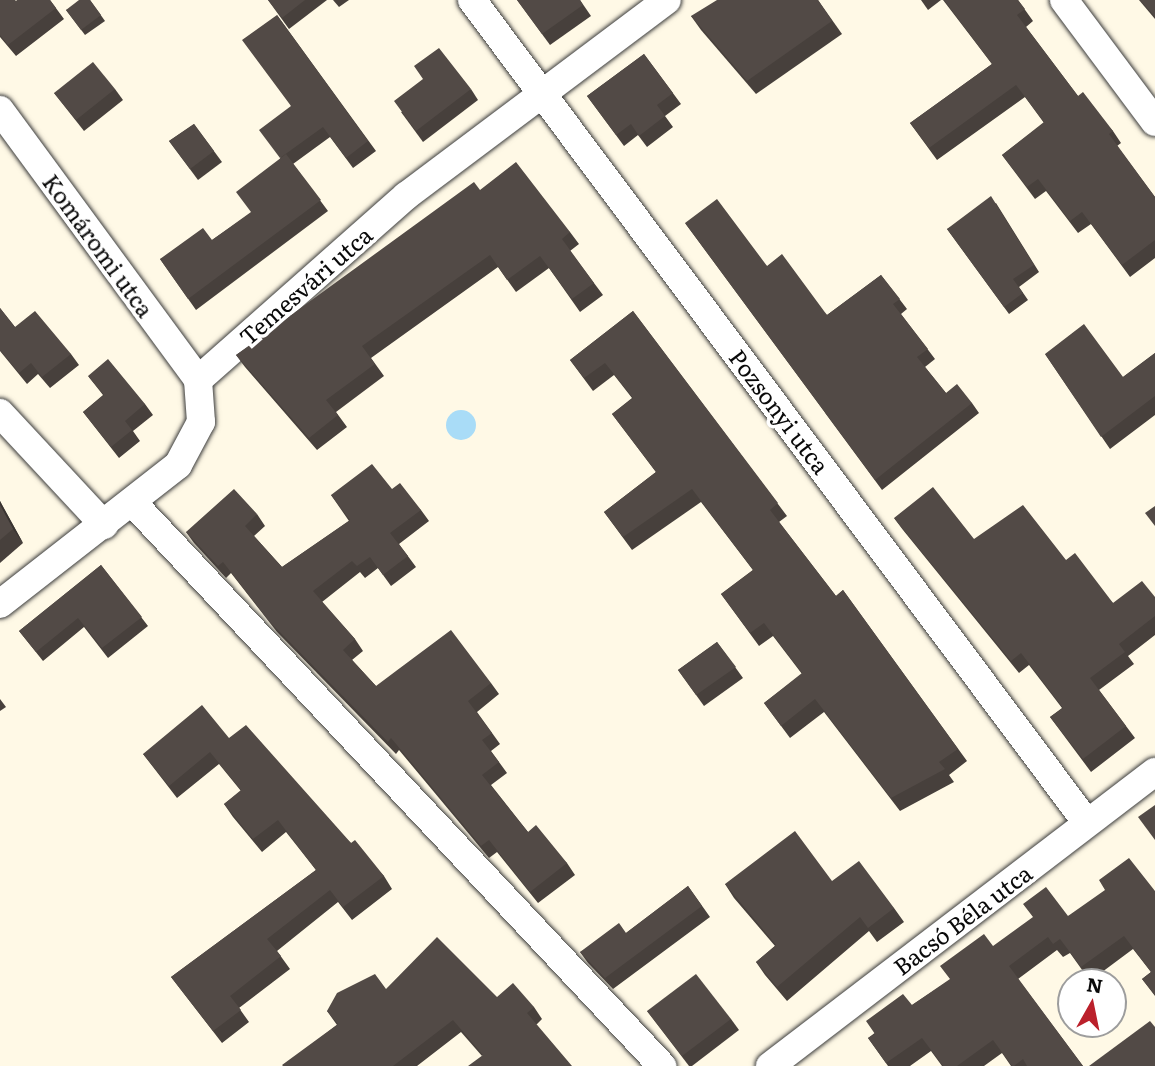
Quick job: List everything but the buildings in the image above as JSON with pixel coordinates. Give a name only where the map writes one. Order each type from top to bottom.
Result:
[{"type":"street","name":"Pozsonyi utca","points":[[472,0],[1087,823]]},
{"type":"street","name":"Temesvári utca","points":[[198,380],[406,196],[667,0]]},
{"type":"street","points":[[1064,0],[1155,122]]},
{"type":"street","name":"Komáromi utca","points":[[0,110],[198,380]]},
{"type":"street","points":[[0,604],[133,503],[178,465],[201,422],[198,380]]},
{"type":"street","points":[[0,414],[104,525]]},
{"type":"street","points":[[133,503],[662,1066]]},
{"type":"street","name":"Bacsó Béla utca","points":[[770,1066],[1155,772]]},
{"type":"water","points":[[461,410],[467,411],[475,419],[475,431],[467,439],[461,440],[455,439],[447,431],[446,425],[447,419],[455,411]]}]
